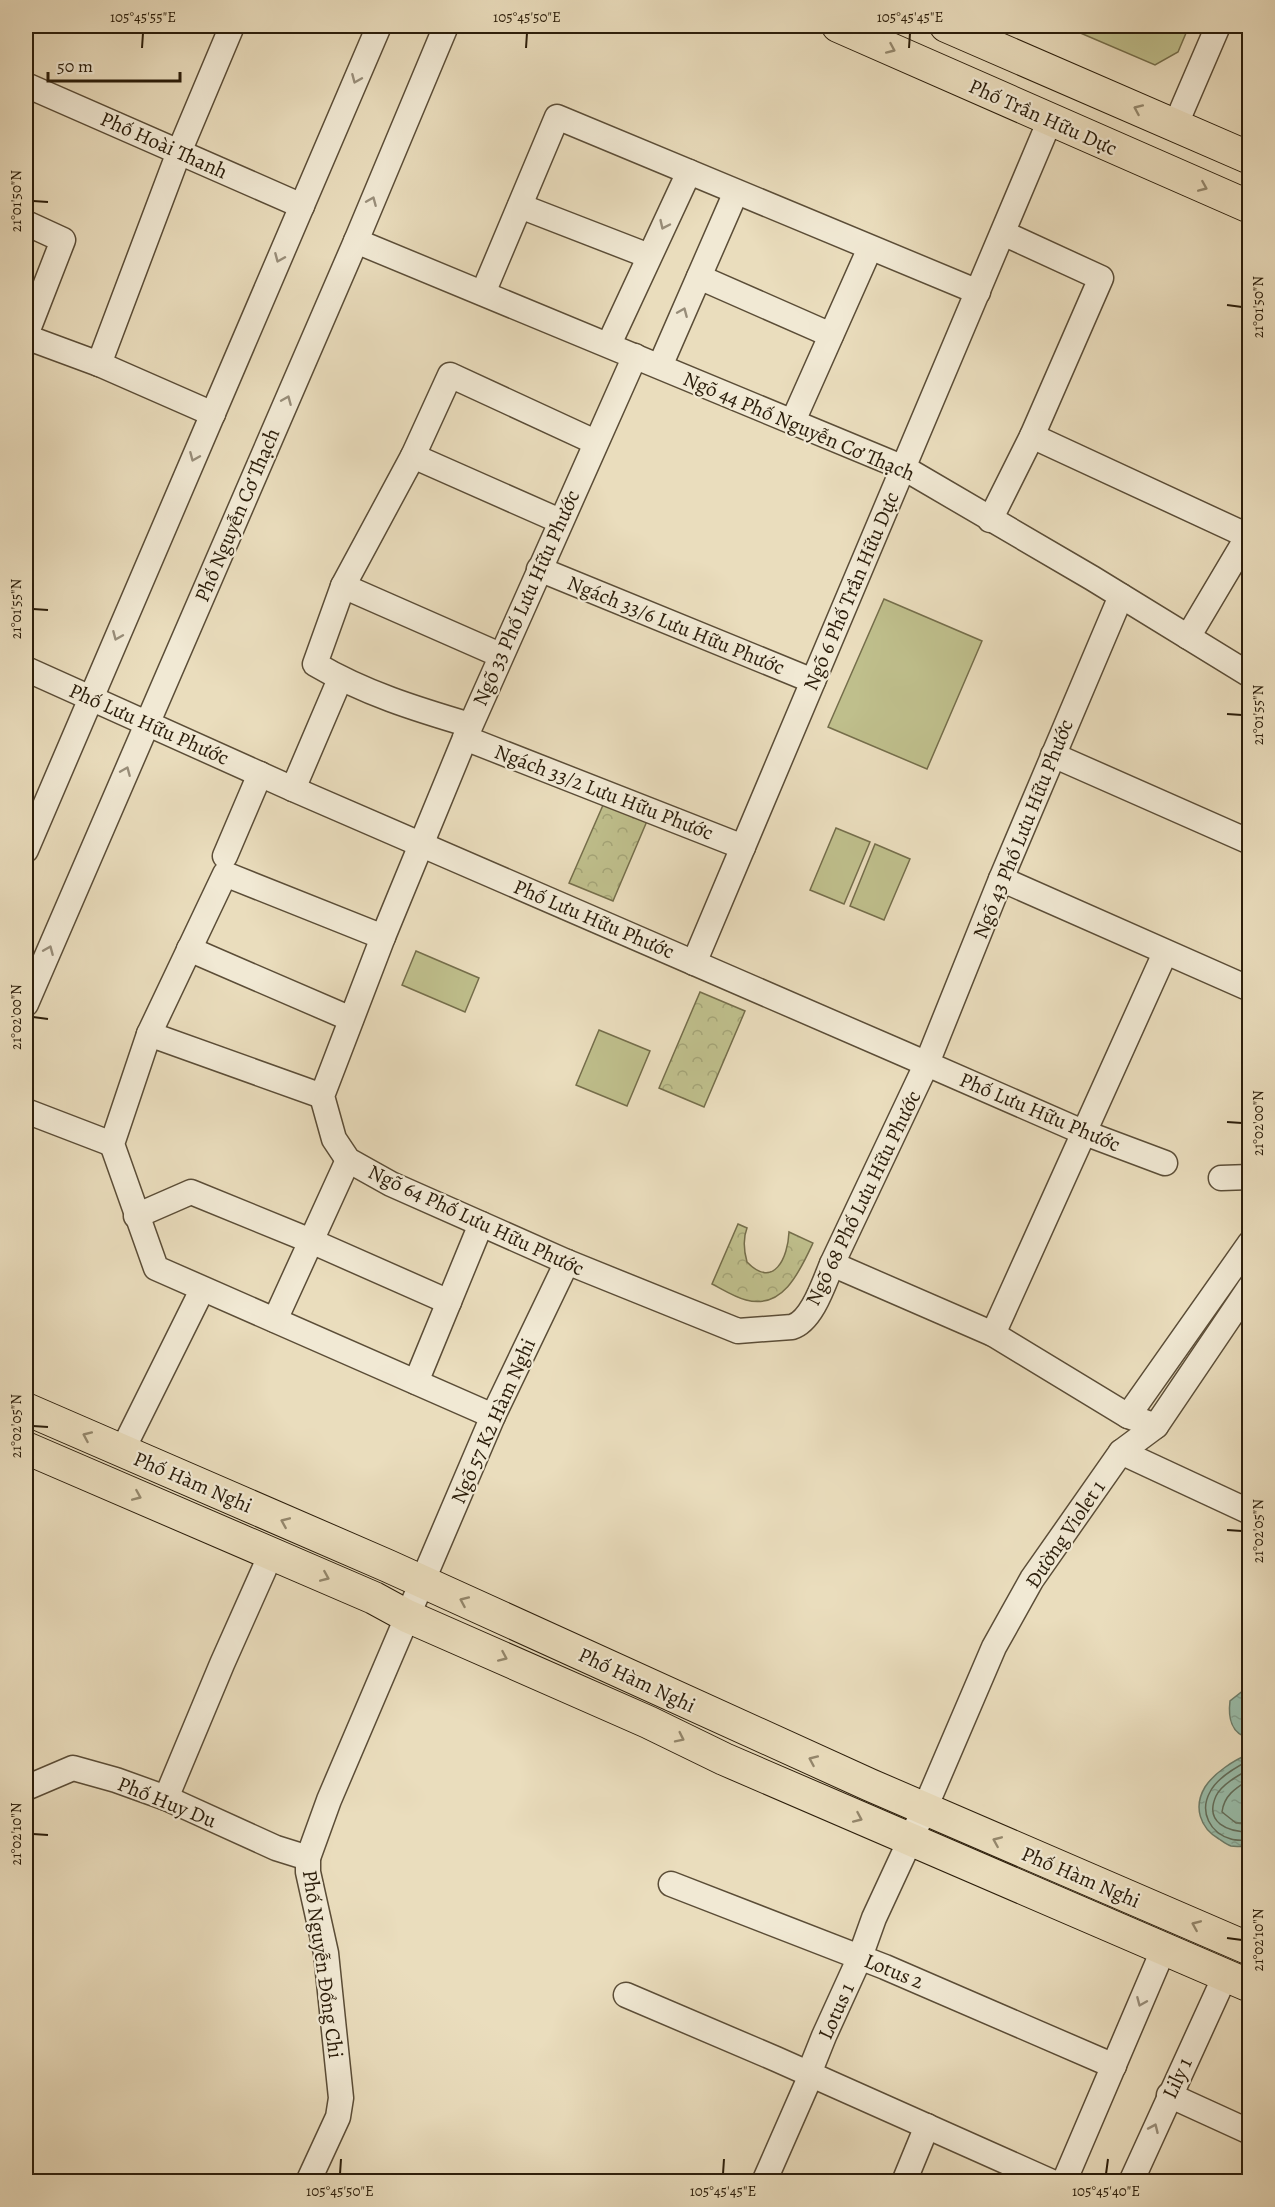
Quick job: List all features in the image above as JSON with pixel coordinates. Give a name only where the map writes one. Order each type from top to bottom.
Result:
[{"type":"main road","name":"Phố Trần Hữu Dực","points":[[838,26],[1250,207]]},
{"type":"main road","points":[[946,26],[1250,158]]},
{"type":"main road","points":[[1157,168],[1175,126]]},
{"type":"main road","name":"Phố Hàm Nghi","points":[[26,1409],[422,1582],[739,1727],[1250,1949]]},
{"type":"main road","name":"Phố Hàm Nghi","points":[[26,1448],[374,1598],[407,1616],[910,1841],[1237,1981]]},
{"type":"street","points":[[26,850],[379,26]]},
{"type":"street","name":"Phố Nguyễn Cơ Thạch","points":[[26,1004],[356,241],[446,26]]},
{"type":"street","points":[[1175,126],[1218,26]]},
{"type":"street","points":[[99,364],[228,27]]},
{"type":"street","name":"Phố Hoài Thanh","points":[[26,85],[302,206]]},
{"type":"street","points":[[483,293],[557,117],[978,292]]},
{"type":"street","name":"Ngõ 6 Phố Trần Hữu Dực","points":[[694,963],[1050,120]]},
{"type":"street","points":[[609,344],[688,172]]},
{"type":"street","points":[[660,366],[736,192]]},
{"type":"street","points":[[520,206],[650,256]]},
{"type":"street","points":[[26,223],[63,240],[26,336],[99,364],[213,414]]},
{"type":"street","points":[[990,519],[1032,436],[1101,278],[1003,233]]},
{"type":"street","name":"Ngõ 44 Phố Nguyễn Cơ Thạch","points":[[356,241],[904,468],[1250,675]]},
{"type":"street","points":[[793,421],[870,248]]},
{"type":"street","points":[[699,277],[831,335]]},
{"type":"street","name":"Ngõ 33 Phố Lưu Hữu Phước","points":[[421,843],[500,655],[635,356]]},
{"type":"street","points":[[500,655],[344,586],[413,456],[450,375],[595,442]]},
{"type":"street","points":[[1032,436],[1248,536],[1188,637]]},
{"type":"street","points":[[413,456],[560,521]]},
{"type":"street","name":"Ngách 33/6 Lưu Hữu Phước","points":[[539,568],[813,681]]},
{"type":"street","name":"Ngách 33/2 Lưu Hữu Phước","points":[[344,586],[315,664],[340,679],[394,703],[467,731],[743,847]]},
{"type":"street","name":"Ngõ 43 Phố Lưu Hữu Phước","points":[[927,1063],[1001,879],[1121,597]]},
{"type":"street","name":"Phố Lưu Hữu Phước","points":[[26,669],[293,789],[694,963],[1085,1132],[1165,1163]]},
{"type":"street","points":[[293,789],[340,679]]},
{"type":"street","points":[[1053,756],[1250,842]]},
{"type":"street","points":[[261,774],[189,949],[149,1034],[112,1144],[136,1216],[156,1269],[493,1416]]},
{"type":"street","points":[[149,1034],[322,1096],[382,937],[421,843]]},
{"type":"street","points":[[225,865],[382,937]]},
{"type":"street","points":[[1001,879],[1250,989]]},
{"type":"street","points":[[189,949],[351,1019]]},
{"type":"street","points":[[993,1334],[1165,952]]},
{"type":"street","name":"Ngõ 68 Phố Lưu Hữu Phước","points":[[792,1327],[799,1325],[819,1296],[927,1063]]},
{"type":"street","name":"Ngõ 64 Phố Lưu Hữu Phước","points":[[322,1096],[334,1139],[348,1160],[391,1184],[567,1262],[738,1331],[792,1327]]},
{"type":"street","points":[[26,1111],[112,1144]]},
{"type":"street","points":[[275,1320],[348,1160]]},
{"type":"street","points":[[1221,1178],[1250,1177]]},
{"type":"street","points":[[136,1216],[191,1192],[311,1241],[449,1302]]},
{"type":"street","points":[[417,1382],[481,1224]]},
{"type":"street","points":[[1128,1416],[1250,1243]]},
{"type":"street","name":"Ngõ 57 K2 Hàm Nghi","points":[[422,1582],[493,1416],[567,1262]]},
{"type":"street","points":[[832,1264],[993,1334],[1128,1416],[1156,1426]]},
{"type":"street","name":"Đường Violet 1","points":[[910,1841],[994,1647],[1032,1580],[1121,1452],[1156,1426],[1250,1287]]},
{"type":"street","points":[[122,1451],[202,1290]]},
{"type":"street","points":[[1121,1452],[1250,1512]]},
{"type":"street","points":[[166,1798],[271,1554]]},
{"type":"street","name":"Phố Nguyễn Đổng Chi","points":[[308,2181],[338,2117],[341,2098],[326,1953],[308,1872],[308,1858],[329,1800],[422,1582]]},
{"type":"street","name":"Phố Huy Du","points":[[26,1788],[73,1768],[166,1798],[276,1848],[308,1858]]},
{"type":"street","name":"Lotus 1","points":[[764,2181],[811,2076],[812,2067],[824,2036],[860,1958],[874,1918],[910,1841]]},
{"type":"street","name":"Lotus 2","points":[[671,1884],[860,1958],[1114,2066]]},
{"type":"street","points":[[1064,2181],[1164,1948]]},
{"type":"street","name":"Lily 1","points":[[1131,2181],[1169,2095],[1237,1981]]},
{"type":"street","points":[[626,1995],[1052,2181]]},
{"type":"street","points":[[1169,2095],[1250,2132]]},
{"type":"street","points":[[904,2181],[927,2126]]},
{"type":"green space","points":[[1064,26],[1189,26],[1178,52],[1155,65]]},
{"type":"green space","points":[[884,599],[982,641],[927,769],[828,727]]},
{"type":"green space","points":[[607,796],[650,814],[613,901],[569,883]]},
{"type":"green space","points":[[836,828],[870,842],[844,904],[810,890]]},
{"type":"green space","points":[[875,844],[910,859],[884,920],[850,906]]},
{"type":"green space","points":[[416,951],[479,978],[465,1012],[402,985]]},
{"type":"green space","points":[[700,992],[745,1011],[704,1107],[659,1088]]},
{"type":"green space","points":[[599,1030],[650,1051],[627,1106],[576,1085]]},
{"type":"green space","points":[[738,1224],[747,1228],[744,1245],[747,1262],[765,1273],[778,1267],[786,1251],[789,1232],[813,1243],[796,1276],[780,1294],[759,1302],[746,1300],[712,1284]]},
{"type":"water","points":[[1249,1686],[1249,1738],[1238,1733],[1232,1724],[1230,1701]]},
{"type":"water","points":[[1249,1754],[1249,1846],[1231,1846],[1207,1829],[1200,1816],[1199,1802],[1205,1787],[1219,1772]]}]
